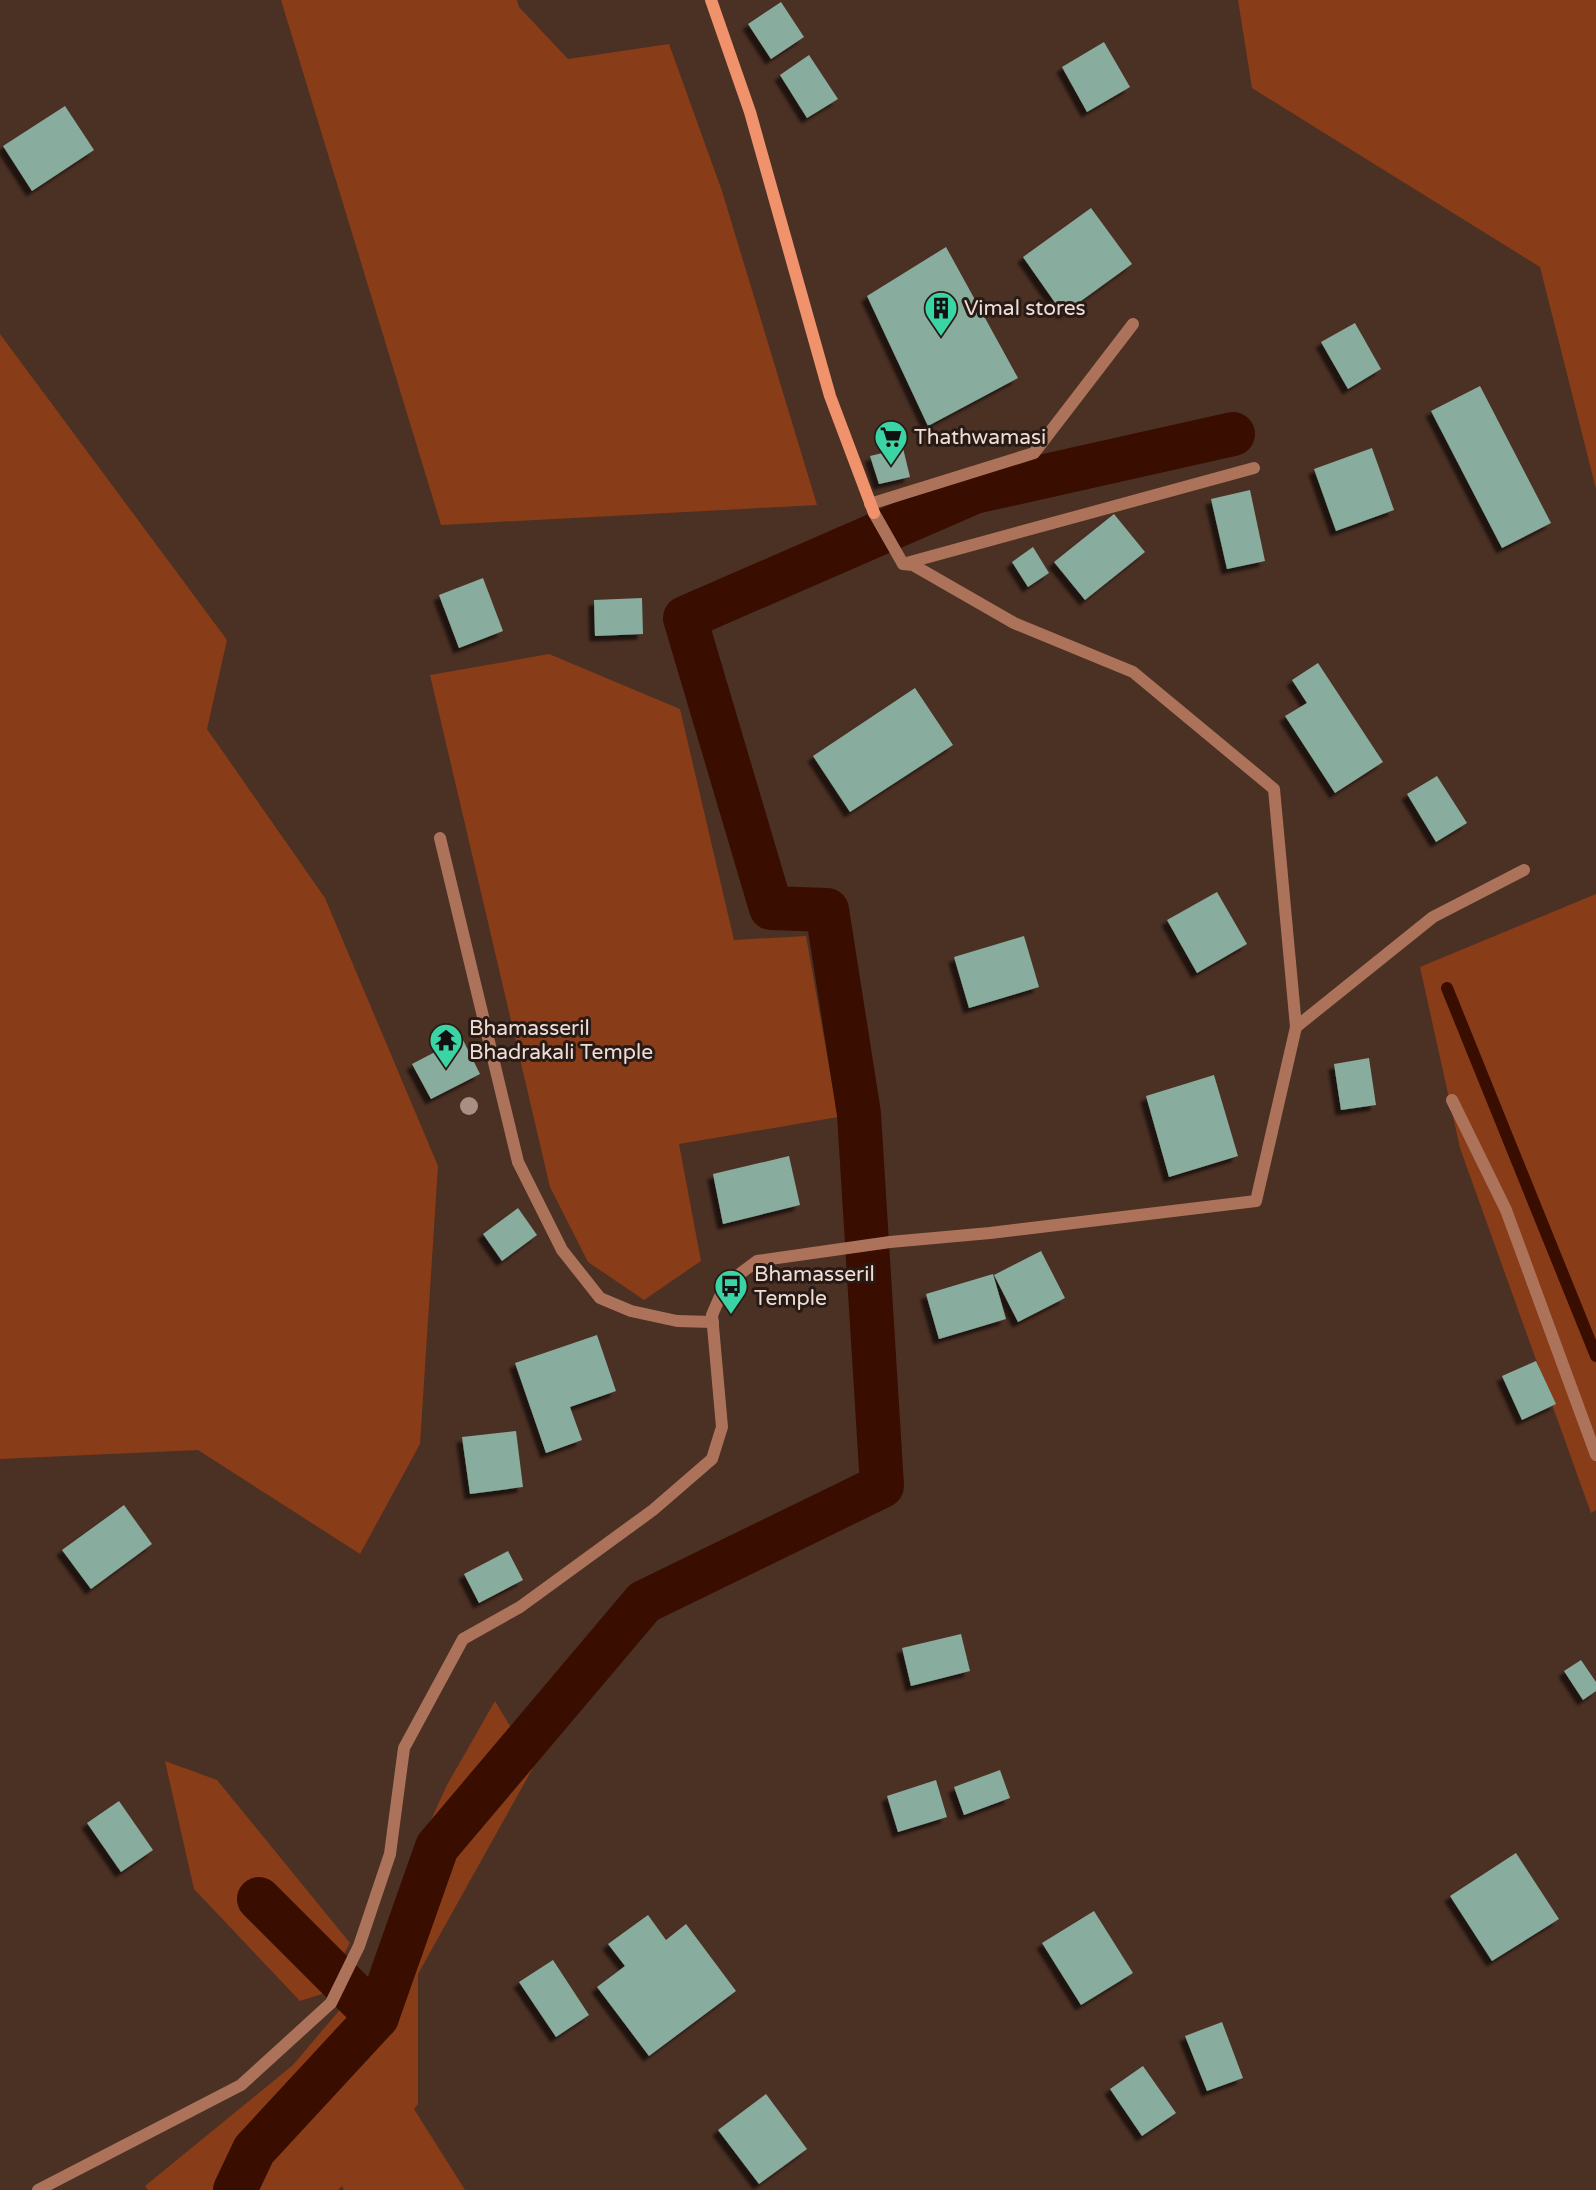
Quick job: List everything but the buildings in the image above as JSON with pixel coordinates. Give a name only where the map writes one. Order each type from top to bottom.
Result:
[{"type":"street","points":[[38,2190],[241,2085],[331,2003],[359,1946],[390,1854],[404,1748],[463,1639],[520,1607],[653,1510],[712,1460],[722,1427],[712,1316],[725,1285],[757,1261],[890,1242],[990,1233],[1256,1202],[1296,1027],[1274,789],[1133,672],[1014,623],[913,566],[903,564],[872,509],[830,396],[750,112],[711,0]]},
{"type":"street","points":[[872,509],[1034,453],[1133,324]]},
{"type":"street","points":[[903,564],[1254,468]]},
{"type":"street","points":[[440,838],[518,1162],[562,1250],[600,1298],[631,1311],[677,1321],[713,1322]]},
{"type":"street","points":[[1296,1027],[1433,916],[1524,870]]},
{"type":"street","points":[[1452,1100],[1506,1210],[1596,1455]]},
{"type":"shaded area","points":[[281,0],[517,0],[519,7],[568,59],[669,44],[722,191],[817,505],[441,525]]},
{"type":"shaded area","points":[[1238,0],[1596,0],[1596,489],[1540,267],[1252,88]]},
{"type":"shaded area","points":[[0,334],[227,640],[207,729],[325,898],[438,1166],[420,1444],[360,1554],[198,1450],[0,1459]]},
{"type":"shaded area","points":[[549,654],[680,709],[734,940],[806,936],[838,1117],[679,1144],[701,1261],[644,1300],[588,1262],[550,1187],[430,675]]},
{"type":"shaded area","points":[[1596,894],[1596,1510],[1591,1513],[1460,1148],[1420,967]]},
{"type":"shaded area","points":[[495,1701],[534,1766],[418,1974],[418,2104],[414,2109],[465,2190],[344,2190],[342,2186],[338,2190],[148,2190],[145,2186],[293,2065],[371,1973],[402,1909],[420,1844],[447,1785]]},
{"type":"shaded area","points":[[165,1761],[217,1780],[350,1943],[322,1994],[300,2001],[194,1889]]},
{"type":"waterway","points":[[235,2190],[254,2150],[377,2017],[437,1847],[644,1602],[882,1486],[859,1114],[827,910],[771,908],[685,618],[974,492],[1233,434]]},
{"type":"waterway","points":[[1447,988],[1596,1356]]},
{"type":"waterway","points":[[259,1899],[377,2017]]},
{"type":"place","name":"Vimal stores","points":[[941,337]]},
{"type":"place","name":"Thathwamasi","points":[[891,466]]},
{"type":"place","name":"Bhamasseril Bhadrakali Temple","points":[[446,1069]]},
{"type":"place","name":"Bhamasseril Temple","points":[[731,1315]]}]
